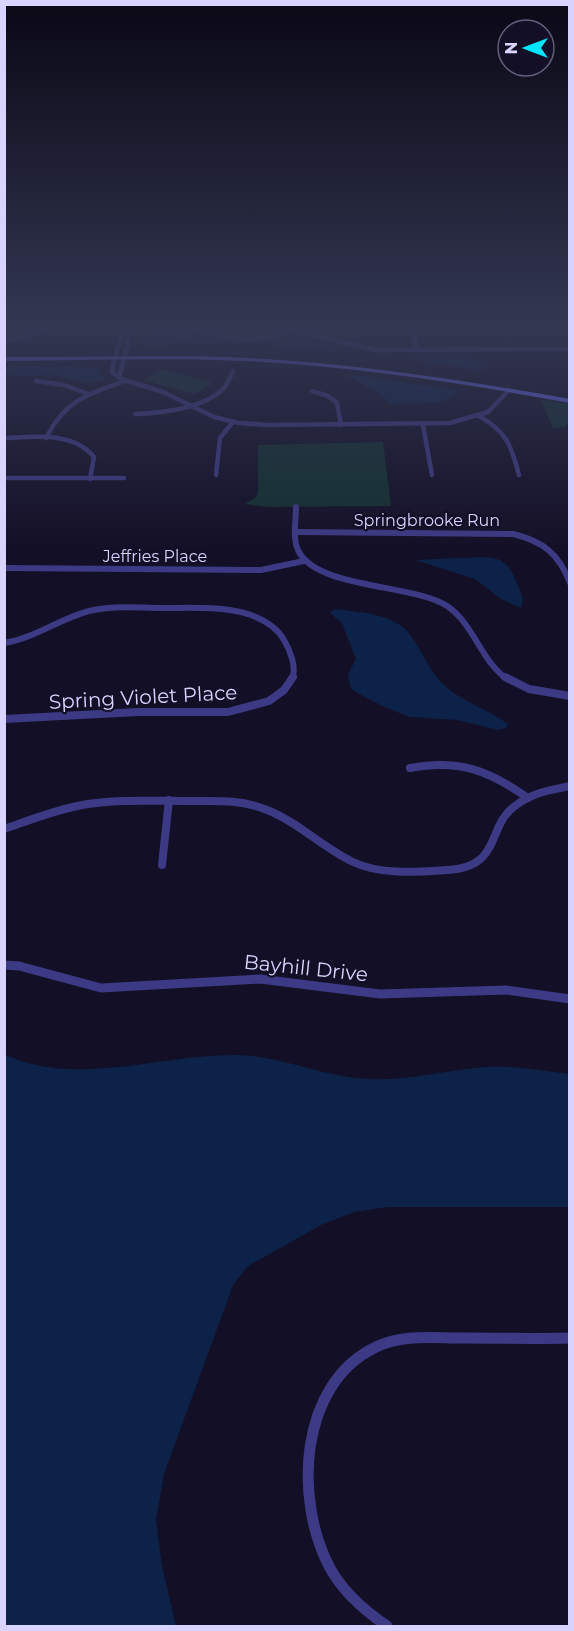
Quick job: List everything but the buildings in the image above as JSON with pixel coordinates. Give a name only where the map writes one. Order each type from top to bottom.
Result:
[{"type":"street","points":[[46,438],[58,414],[78,399]]},
{"type":"street","points":[[178,399],[206,414],[233,422],[267,425],[450,423],[479,416],[494,407],[501,399]]},
{"type":"street","points":[[135,414],[155,413],[201,399]]},
{"type":"street","points":[[332,399],[337,403],[341,425]]},
{"type":"street","points":[[479,416],[497,426],[506,435],[519,475]]},
{"type":"street","points":[[216,475],[220,438],[233,422]]},
{"type":"street","points":[[423,425],[432,475]]},
{"type":"street","points":[[4,438],[46,438],[73,442],[90,450],[94,460],[90,479]]},
{"type":"street","points":[[4,478],[124,478]]},
{"type":"street","points":[[297,507],[297,549],[304,561],[328,574],[423,597],[450,607],[465,621],[483,656],[501,676],[537,692],[570,696]]},
{"type":"street","name":"Springbrooke Run","points":[[297,532],[504,533],[523,536],[552,550],[562,563],[570,583]]},
{"type":"street","name":"Jeffries Place","points":[[4,568],[261,570],[304,561]]},
{"type":"street","name":"Spring Violet Place","points":[[4,643],[34,636],[91,610],[213,608],[248,614],[270,625],[285,640],[294,664],[294,674],[283,692],[259,706],[237,711],[129,712],[55,718],[4,719]]},
{"type":"street","points":[[410,768],[437,762],[473,768],[504,782],[528,798]]},
{"type":"street","points":[[4,829],[45,814],[83,804],[219,800],[268,810],[339,856],[354,863],[374,869],[406,872],[450,870],[475,862],[490,849],[505,816],[514,806],[546,790],[570,786]]},
{"type":"street","points":[[162,865],[169,800]]},
{"type":"street","name":"Bayhill Drive","points":[[4,965],[20,966],[101,988],[260,979],[380,994],[506,990],[570,999]]},
{"type":"street","points":[[387,1626],[351,1597],[330,1567],[312,1520],[309,1494],[310,1470],[318,1412],[326,1390],[342,1369],[367,1350],[385,1343],[405,1339],[570,1338]]},
{"type":"green space","points":[[539,401],[569,404],[569,420],[566,427],[553,428],[542,402]]},
{"type":"green space","points":[[383,442],[391,506],[268,507],[245,504],[256,497],[258,492],[258,445]]},
{"type":"water","points":[[385,399],[447,399],[437,403],[390,404]]},
{"type":"water","points":[[488,557],[502,561],[513,574],[521,592],[521,608],[501,599],[475,579],[415,560]]},
{"type":"water","points":[[335,609],[377,615],[397,623],[411,636],[430,668],[445,686],[508,724],[506,728],[499,730],[457,720],[410,717],[384,707],[354,691],[350,686],[348,674],[356,659],[342,623],[330,613]]},
{"type":"water","points":[[4,1054],[31,1064],[88,1069],[209,1056],[253,1056],[334,1075],[367,1079],[408,1077],[486,1067],[522,1068],[569,1074],[569,1207],[388,1207],[354,1212],[321,1225],[248,1266],[233,1285],[164,1474],[156,1520],[162,1566],[176,1626],[5,1626]]}]
